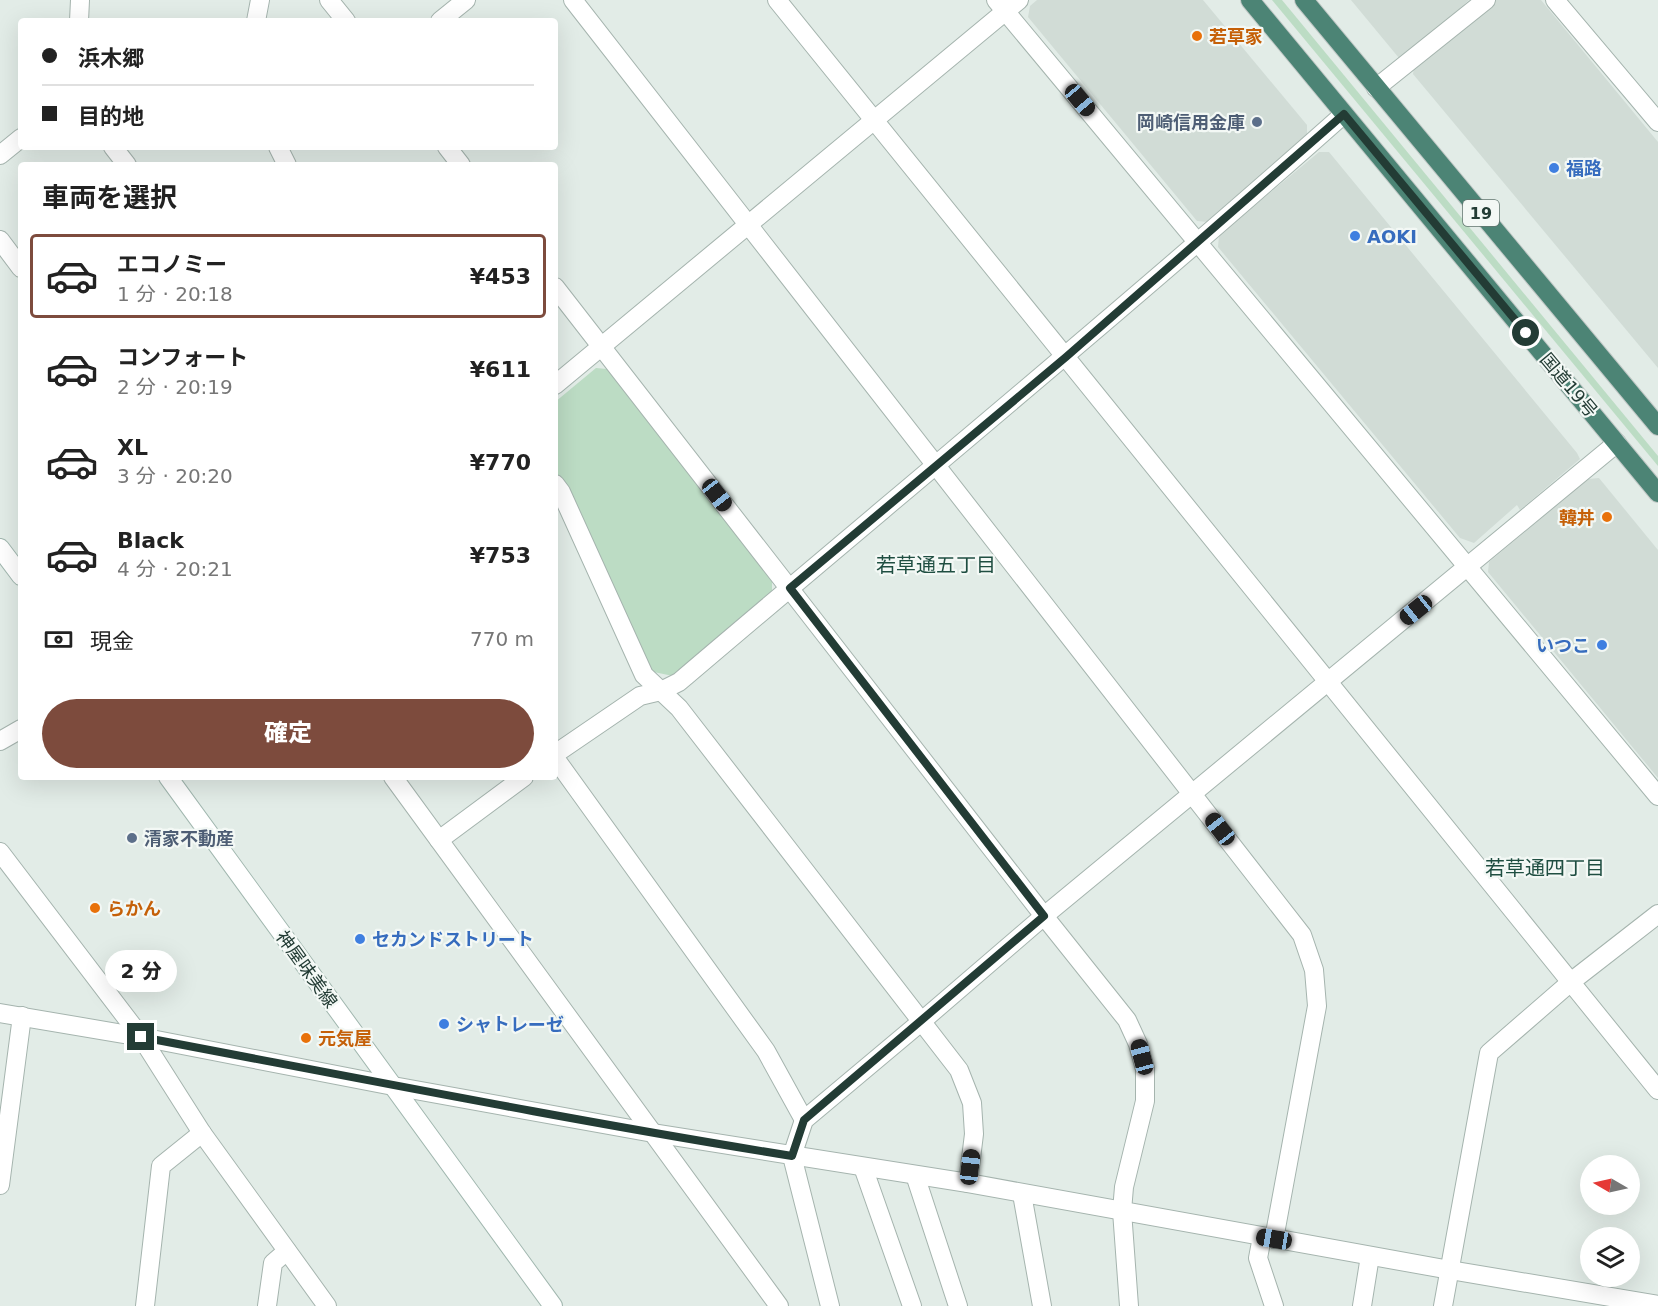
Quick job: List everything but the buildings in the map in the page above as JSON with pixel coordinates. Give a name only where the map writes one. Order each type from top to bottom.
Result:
[{"type":"highway","name":"国道19号","points":[[1250,0],[1658,493]]},
{"type":"highway","name":"19","points":[[1304,0],[1376,88],[1655,414]]},
{"type":"street","points":[[79,18],[80,0]]},
{"type":"street","points":[[257,18],[260,0]]},
{"type":"street","points":[[329,0],[344,18]]},
{"type":"street","points":[[444,18],[466,0]]},
{"type":"street","points":[[573,0],[1302,935],[1314,970],[1317,1006],[1268,1238],[1258,1258],[1274,1306]]},
{"type":"street","points":[[777,0],[1658,1090]]},
{"type":"street","points":[[1376,88],[1486,0]]},
{"type":"street","points":[[1556,0],[1658,122]]},
{"type":"street","points":[[558,383],[874,121],[1007,4],[1199,242],[1658,796]]},
{"type":"street","points":[[558,754],[640,696],[661,691],[679,682],[1066,357],[1344,114]]},
{"type":"street","points":[[0,155],[18,140]]},
{"type":"street","points":[[0,240],[18,264]]},
{"type":"street","points":[[558,290],[1127,1020],[1145,1069],[1144,1101],[1124,1187],[1122,1211],[1128,1306]]},
{"type":"street","points":[[830,1306],[792,1156],[804,1120],[1044,916],[1617,443]]},
{"type":"street","points":[[558,488],[644,675],[679,708],[959,1070],[972,1103],[974,1134],[968,1183]]},
{"type":"street","points":[[0,548],[18,572]]},
{"type":"street","points":[[0,741],[18,731]]},
{"type":"street","points":[[558,760],[766,1051],[804,1120]]},
{"type":"street","name":"神屋味美線","points":[[170,780],[553,1306]]},
{"type":"street","points":[[395,780],[779,1306]]},
{"type":"street","points":[[439,840],[520,780]]},
{"type":"street","points":[[0,852],[141,1037],[202,1133],[327,1306]]},
{"type":"street","points":[[1443,1306],[1488,1053],[1572,981],[1658,914]]},
{"type":"street","points":[[0,1013],[141,1037],[653,1133],[968,1183],[1652,1305]]},
{"type":"street","points":[[0,1185],[22,1016]]},
{"type":"street","points":[[145,1306],[161,1166],[202,1133]]},
{"type":"street","points":[[863,1167],[912,1306]]},
{"type":"street","points":[[915,1175],[958,1306]]},
{"type":"street","points":[[1022,1194],[1042,1306]]},
{"type":"street","points":[[267,1306],[273,1263],[287,1251]]},
{"type":"street","points":[[1362,1306],[1370,1256]]},
{"type":"shaded area","points":[[1037,0],[1203,0],[1307,125],[1307,137],[1208,222],[1197,221],[1028,17],[1030,6]]},
{"type":"shaded area","points":[[1351,0],[1469,0],[1407,56],[1399,58]]},
{"type":"shaded area","points":[[1496,0],[1541,0],[1658,142],[1658,368],[1413,74],[1414,67]]},
{"type":"shaded area","points":[[1319,152],[1329,152],[1580,459],[1520,510],[1517,505],[1474,543],[1460,538],[1218,247],[1219,235]]},
{"type":"shaded area","points":[[1599,478],[1658,550],[1658,778],[1488,572],[1489,562],[1588,479]]},
{"type":"green space","points":[[1272,0],[1282,0],[1658,456],[1658,466]]},
{"type":"green space","points":[[596,368],[607,369],[772,581],[772,591],[673,676],[649,671],[566,487],[558,477],[558,400]]},
{"type":"place","name":"若草家","points":[[1197,36]]},
{"type":"place","name":"岡崎信用金庫","points":[[1257,122]]},
{"type":"place","name":"福路","points":[[1554,168]]},
{"type":"place","name":"AOKI","points":[[1355,236]]},
{"type":"place","name":"韓丼","points":[[1607,517]]},
{"type":"place","name":"いつこ","points":[[1602,645]]},
{"type":"place","name":"清家不動産","points":[[132,838]]},
{"type":"place","name":"らかん","points":[[95,908]]},
{"type":"place","name":"セカンドストリート","points":[[360,939]]},
{"type":"place","name":"シャトレーゼ","points":[[444,1024]]},
{"type":"place","name":"元気屋","points":[[306,1038]]},
{"type":"district","name":"若草通五丁目","points":[[936,565]]},
{"type":"district","name":"若草通四丁目","points":[[1545,868]]},
{"type":"route","points":[[141,1037],[436,1094],[792,1156],[804,1120],[1044,916],[790,588],[1066,357],[1344,114],[1526,333]]}]
